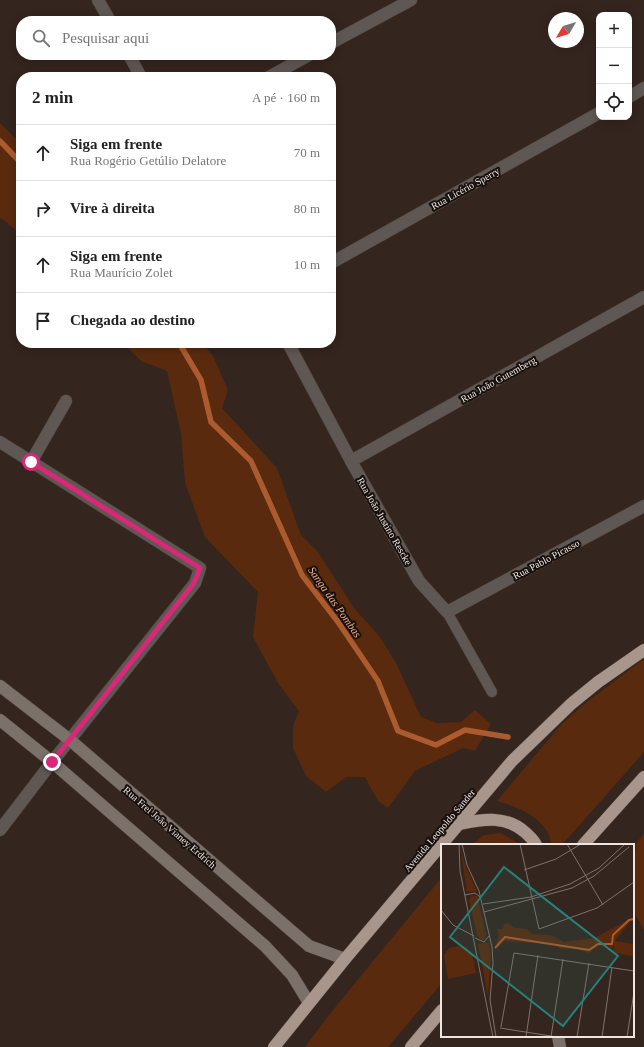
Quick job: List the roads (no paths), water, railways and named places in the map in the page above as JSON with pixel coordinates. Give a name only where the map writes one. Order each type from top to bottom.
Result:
[{"type":"highway","name":"Avenida Leopoldo Sander","points":[[443,844],[512,761],[571,704],[598,682],[644,650]]},
{"type":"highway","points":[[584,844],[644,777]]},
{"type":"highway","points":[[460,824],[484,819],[503,820],[520,828],[536,844]]},
{"type":"highway","name":"Avenida Leopoldo Sander","points":[[277,1045],[345,959],[441,846]]},
{"type":"highway","points":[[411,1047],[441,1011]]},
{"type":"street","points":[[98,0],[107,16]]},
{"type":"street","points":[[336,40],[411,0]]},
{"type":"street","points":[[131,60],[138,72]]},
{"type":"street","points":[[278,72],[300,60]]},
{"type":"street","points":[[632,94],[644,88]]},
{"type":"street","name":"Rua Licério Sperry","points":[[336,260],[596,115]]},
{"type":"street","name":"Rua João Gutemberg","points":[[351,461],[644,297]]},
{"type":"street","name":"Rua João Justino Rescke","points":[[291,348],[351,461],[420,582],[448,612]]},
{"type":"street","points":[[31,462],[66,402]]},
{"type":"street","points":[[0,442],[200,568],[194,583],[0,830]]},
{"type":"street","name":"Rua Pablo Picasso","points":[[448,612],[644,506]]},
{"type":"street","name":"Rua Frei João Vianey Erdrich","points":[[0,686],[70,740],[309,946],[345,959]]},
{"type":"street","points":[[0,720],[52,762],[265,946],[292,975],[309,1003]]},
{"type":"street","points":[[558,1037],[560,1047]]},
{"type":"lane","name":"Rua João Justino Rescke","points":[[448,612],[492,692]]},
{"type":"waterway","name":"Sanga das Pombas","points":[[0,141],[16,158]]},
{"type":"waterway","name":"Sanga das Pombas","points":[[182,348],[201,380],[211,422],[251,461],[302,575],[338,622],[378,681],[398,731],[436,745],[465,730],[508,737]]}]
